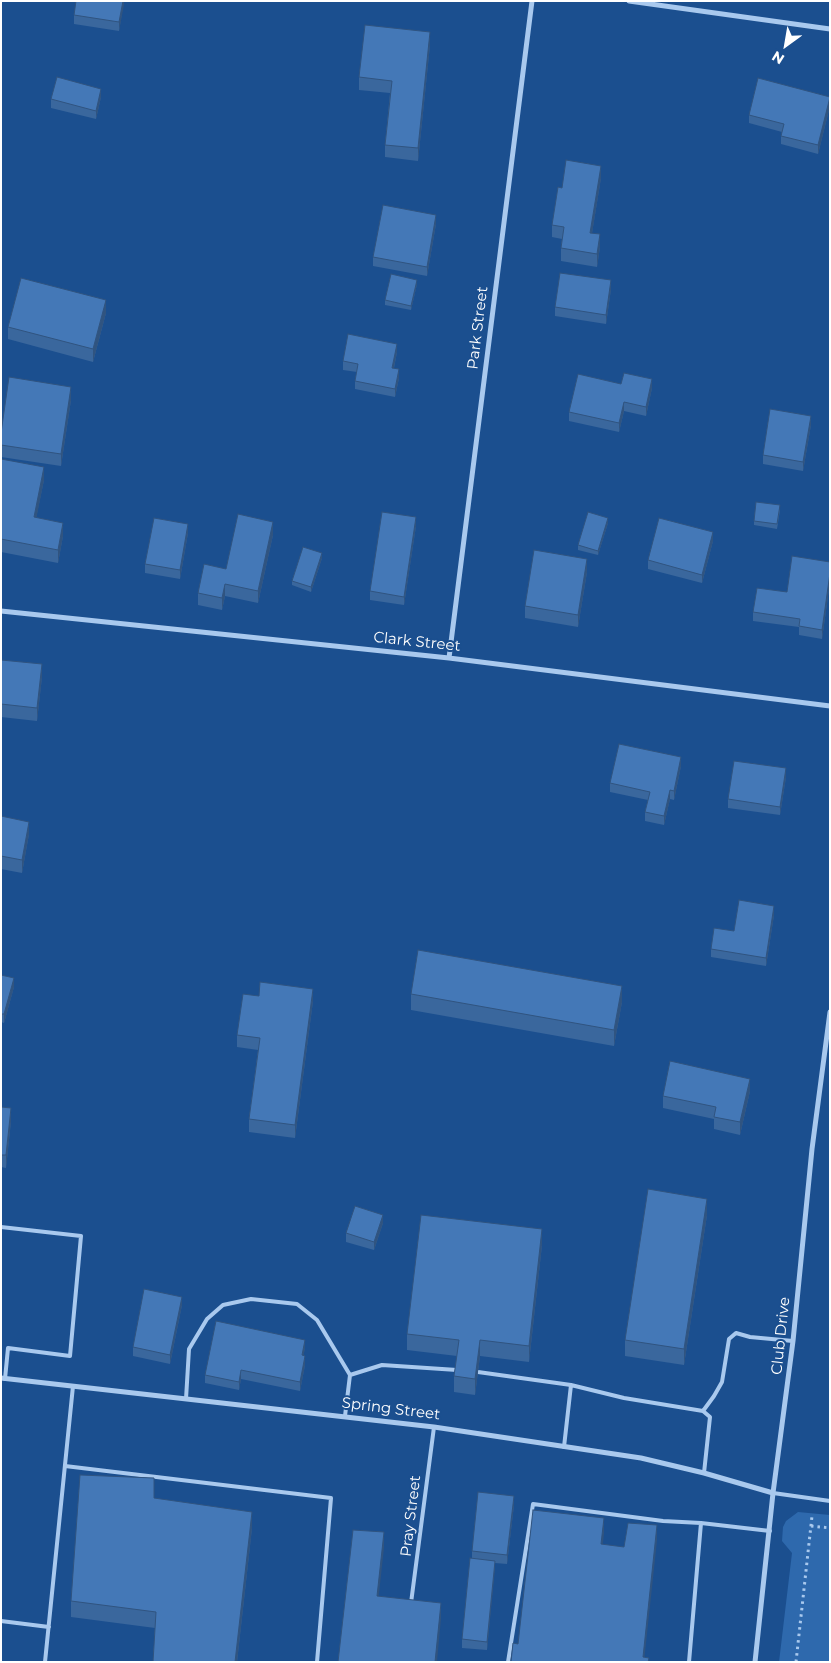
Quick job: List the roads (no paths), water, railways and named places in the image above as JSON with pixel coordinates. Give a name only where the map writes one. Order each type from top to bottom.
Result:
[{"type":"street","name":"Park Street","points":[[449,658],[532,1]]},
{"type":"street","points":[[629,1],[830,29]]},
{"type":"street","name":"Clark Street","points":[[1,611],[449,658],[830,706]]},
{"type":"street","name":"Club Drive","points":[[756,1662],[773,1493],[793,1341],[812,1149],[830,1012]]},
{"type":"street","name":"Spring Street","points":[[3,1378],[434,1426],[641,1458],[704,1473],[773,1493]]},
{"type":"lane","points":[[1,1227],[81,1236],[70,1356],[8,1348],[3,1378]]},
{"type":"lane","points":[[186,1399],[189,1349],[207,1319],[223,1305],[251,1299],[297,1304],[317,1320],[350,1375],[345,1416]]},
{"type":"lane","points":[[703,1411],[722,1382],[729,1339],[736,1333],[793,1341]]},
{"type":"lane","points":[[350,1375],[382,1365],[457,1370]]},
{"type":"lane","points":[[478,1372],[571,1385],[624,1398],[703,1411],[710,1417],[704,1473]]},
{"type":"lane","points":[[564,1447],[571,1385]]},
{"type":"lane","points":[[45,1662],[73,1386]]},
{"type":"lane","name":"Pray Street","points":[[410,1608],[434,1426]]},
{"type":"lane","points":[[65,1466],[331,1498],[317,1662]]},
{"type":"lane","points":[[773,1493],[830,1501]]},
{"type":"lane","points":[[508,1662],[533,1504],[663,1521],[701,1523],[770,1531]]},
{"type":"lane","points":[[689,1662],[701,1523]]},
{"type":"lane","points":[[1,1621],[49,1627]]}]
